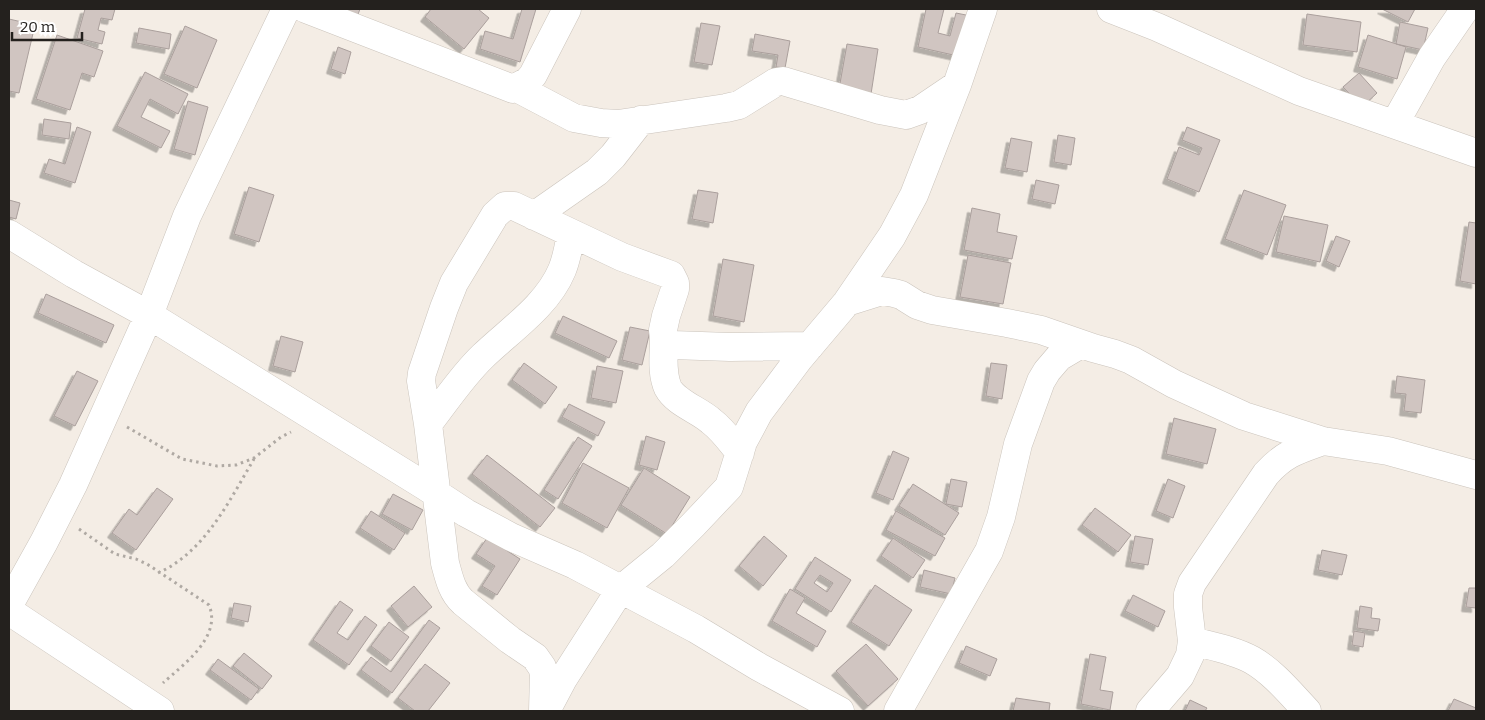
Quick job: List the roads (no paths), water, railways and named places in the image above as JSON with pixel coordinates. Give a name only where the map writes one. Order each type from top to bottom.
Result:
[{"type":"street","points":[[9,605],[58,515],[149,316],[187,216],[286,9]]},
{"type":"street","points":[[306,9],[508,88],[517,88],[574,118],[601,123],[618,124],[732,106],[753,97],[776,82],[783,81],[880,110],[906,115],[920,110],[957,85]]},
{"type":"street","points":[[517,88],[528,81],[533,75],[567,9]]},
{"type":"street","points":[[545,711],[620,590],[663,555],[726,491],[748,430],[759,412],[847,302],[905,214],[957,85],[983,9]]},
{"type":"street","points":[[1111,9],[1158,27],[1299,91],[1476,153]]},
{"type":"street","points":[[1394,124],[1432,57],[1465,9]]},
{"type":"street","points":[[534,216],[597,172],[613,156],[641,120]]},
{"type":"street","points":[[545,711],[544,674],[542,667],[535,657],[510,640],[456,596],[445,563],[421,381],[422,373],[454,283],[499,210],[505,206],[512,206],[622,257],[671,275],[675,283],[675,289],[663,330],[665,378],[669,390],[709,419],[721,430],[740,454]]},
{"type":"street","points":[[428,424],[482,357],[514,329],[551,290],[562,270],[571,233]]},
{"type":"street","points":[[9,234],[74,274],[149,316],[466,513],[511,537],[575,565],[696,629],[759,667],[840,711]]},
{"type":"street","points":[[847,302],[882,292],[894,293],[925,309],[1007,322],[1040,330],[1131,360],[1174,384],[1244,416],[1323,441],[1388,451],[1476,475]]},
{"type":"street","points":[[664,338],[672,345],[730,347],[810,346]]},
{"type":"street","points":[[898,711],[989,552],[1001,517],[1018,444],[1041,381],[1059,358],[1081,344]]},
{"type":"street","points":[[1150,711],[1180,676],[1189,659],[1192,641],[1188,594],[1198,572],[1273,466],[1282,457],[1323,441]]},
{"type":"street","points":[[9,611],[152,705]]},
{"type":"street","points":[[1192,641],[1236,653],[1253,660],[1272,675],[1306,711]]}]
